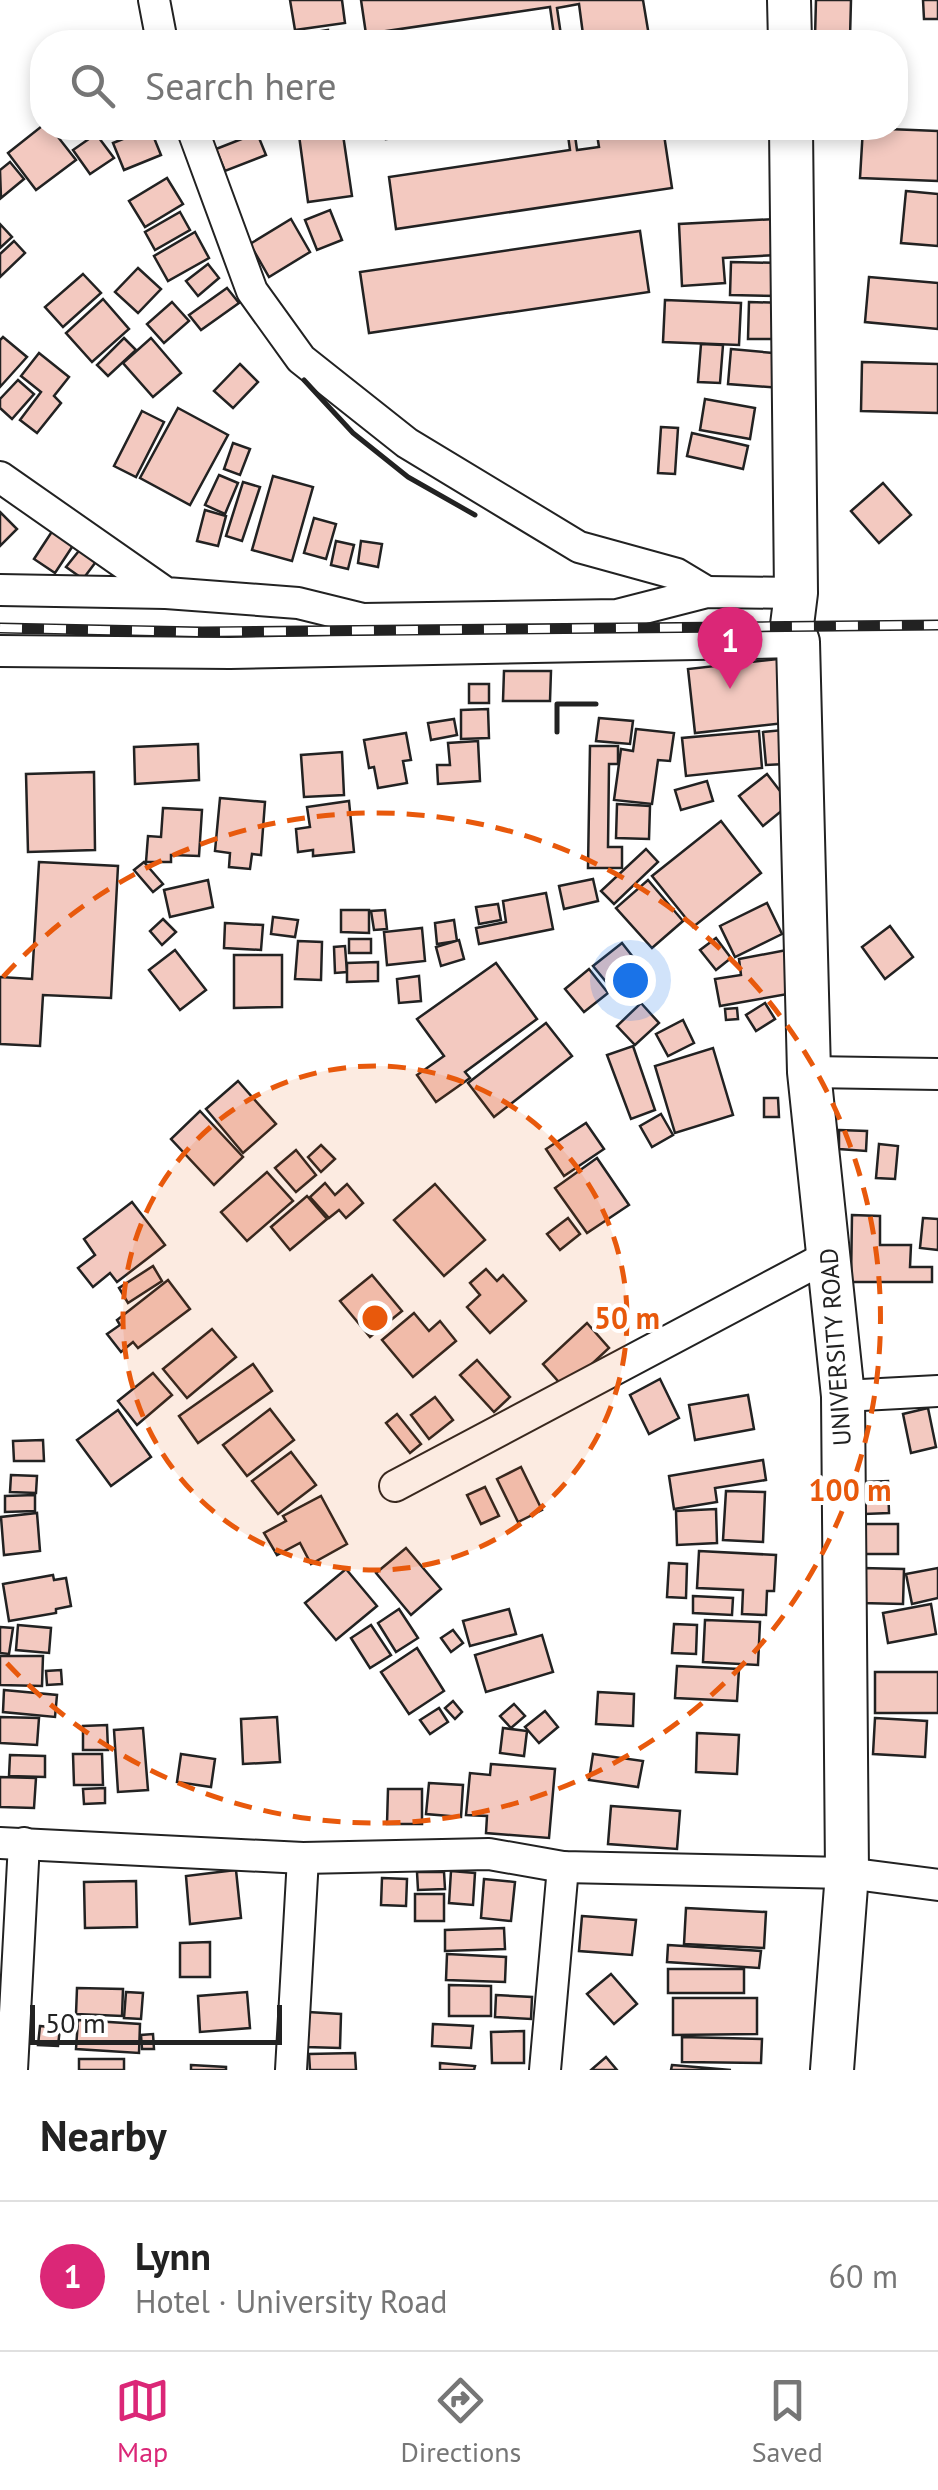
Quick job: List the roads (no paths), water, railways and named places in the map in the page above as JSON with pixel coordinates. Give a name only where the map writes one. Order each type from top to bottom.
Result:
[{"type":"street","points":[[154,0],[160,30]]},
{"type":"street","points":[[790,0],[790,30]]},
{"type":"street","points":[[196,140],[252,291],[301,359],[407,443],[579,547],[677,574],[706,592],[795,620]]},
{"type":"street","name":"UNIVERSITY ROAD","points":[[791,140],[795,620],[810,1072],[843,1396],[847,1873],[832,2070]]},
{"type":"street","points":[[0,477],[166,593]]},
{"type":"street","points":[[0,590],[166,593],[298,604],[363,619],[617,616],[706,592]]},
{"type":"street","points":[[0,651],[230,653],[795,620]]},
{"type":"street","points":[[810,1072],[938,1074]]},
{"type":"street","points":[[395,1486],[828,1256]]},
{"type":"street","points":[[843,1396],[938,1391]]},
{"type":"street","points":[[12,2070],[12,1843],[303,1858],[488,1854],[563,1867],[847,1873],[938,1885]]},
{"type":"street","points":[[291,2070],[303,1858]]},
{"type":"street","points":[[545,2070],[563,1867]]},
{"type":"railway","points":[[0,628],[202,632],[938,625]]},
{"type":"place","name":"Lynn","points":[[730,689]]}]
